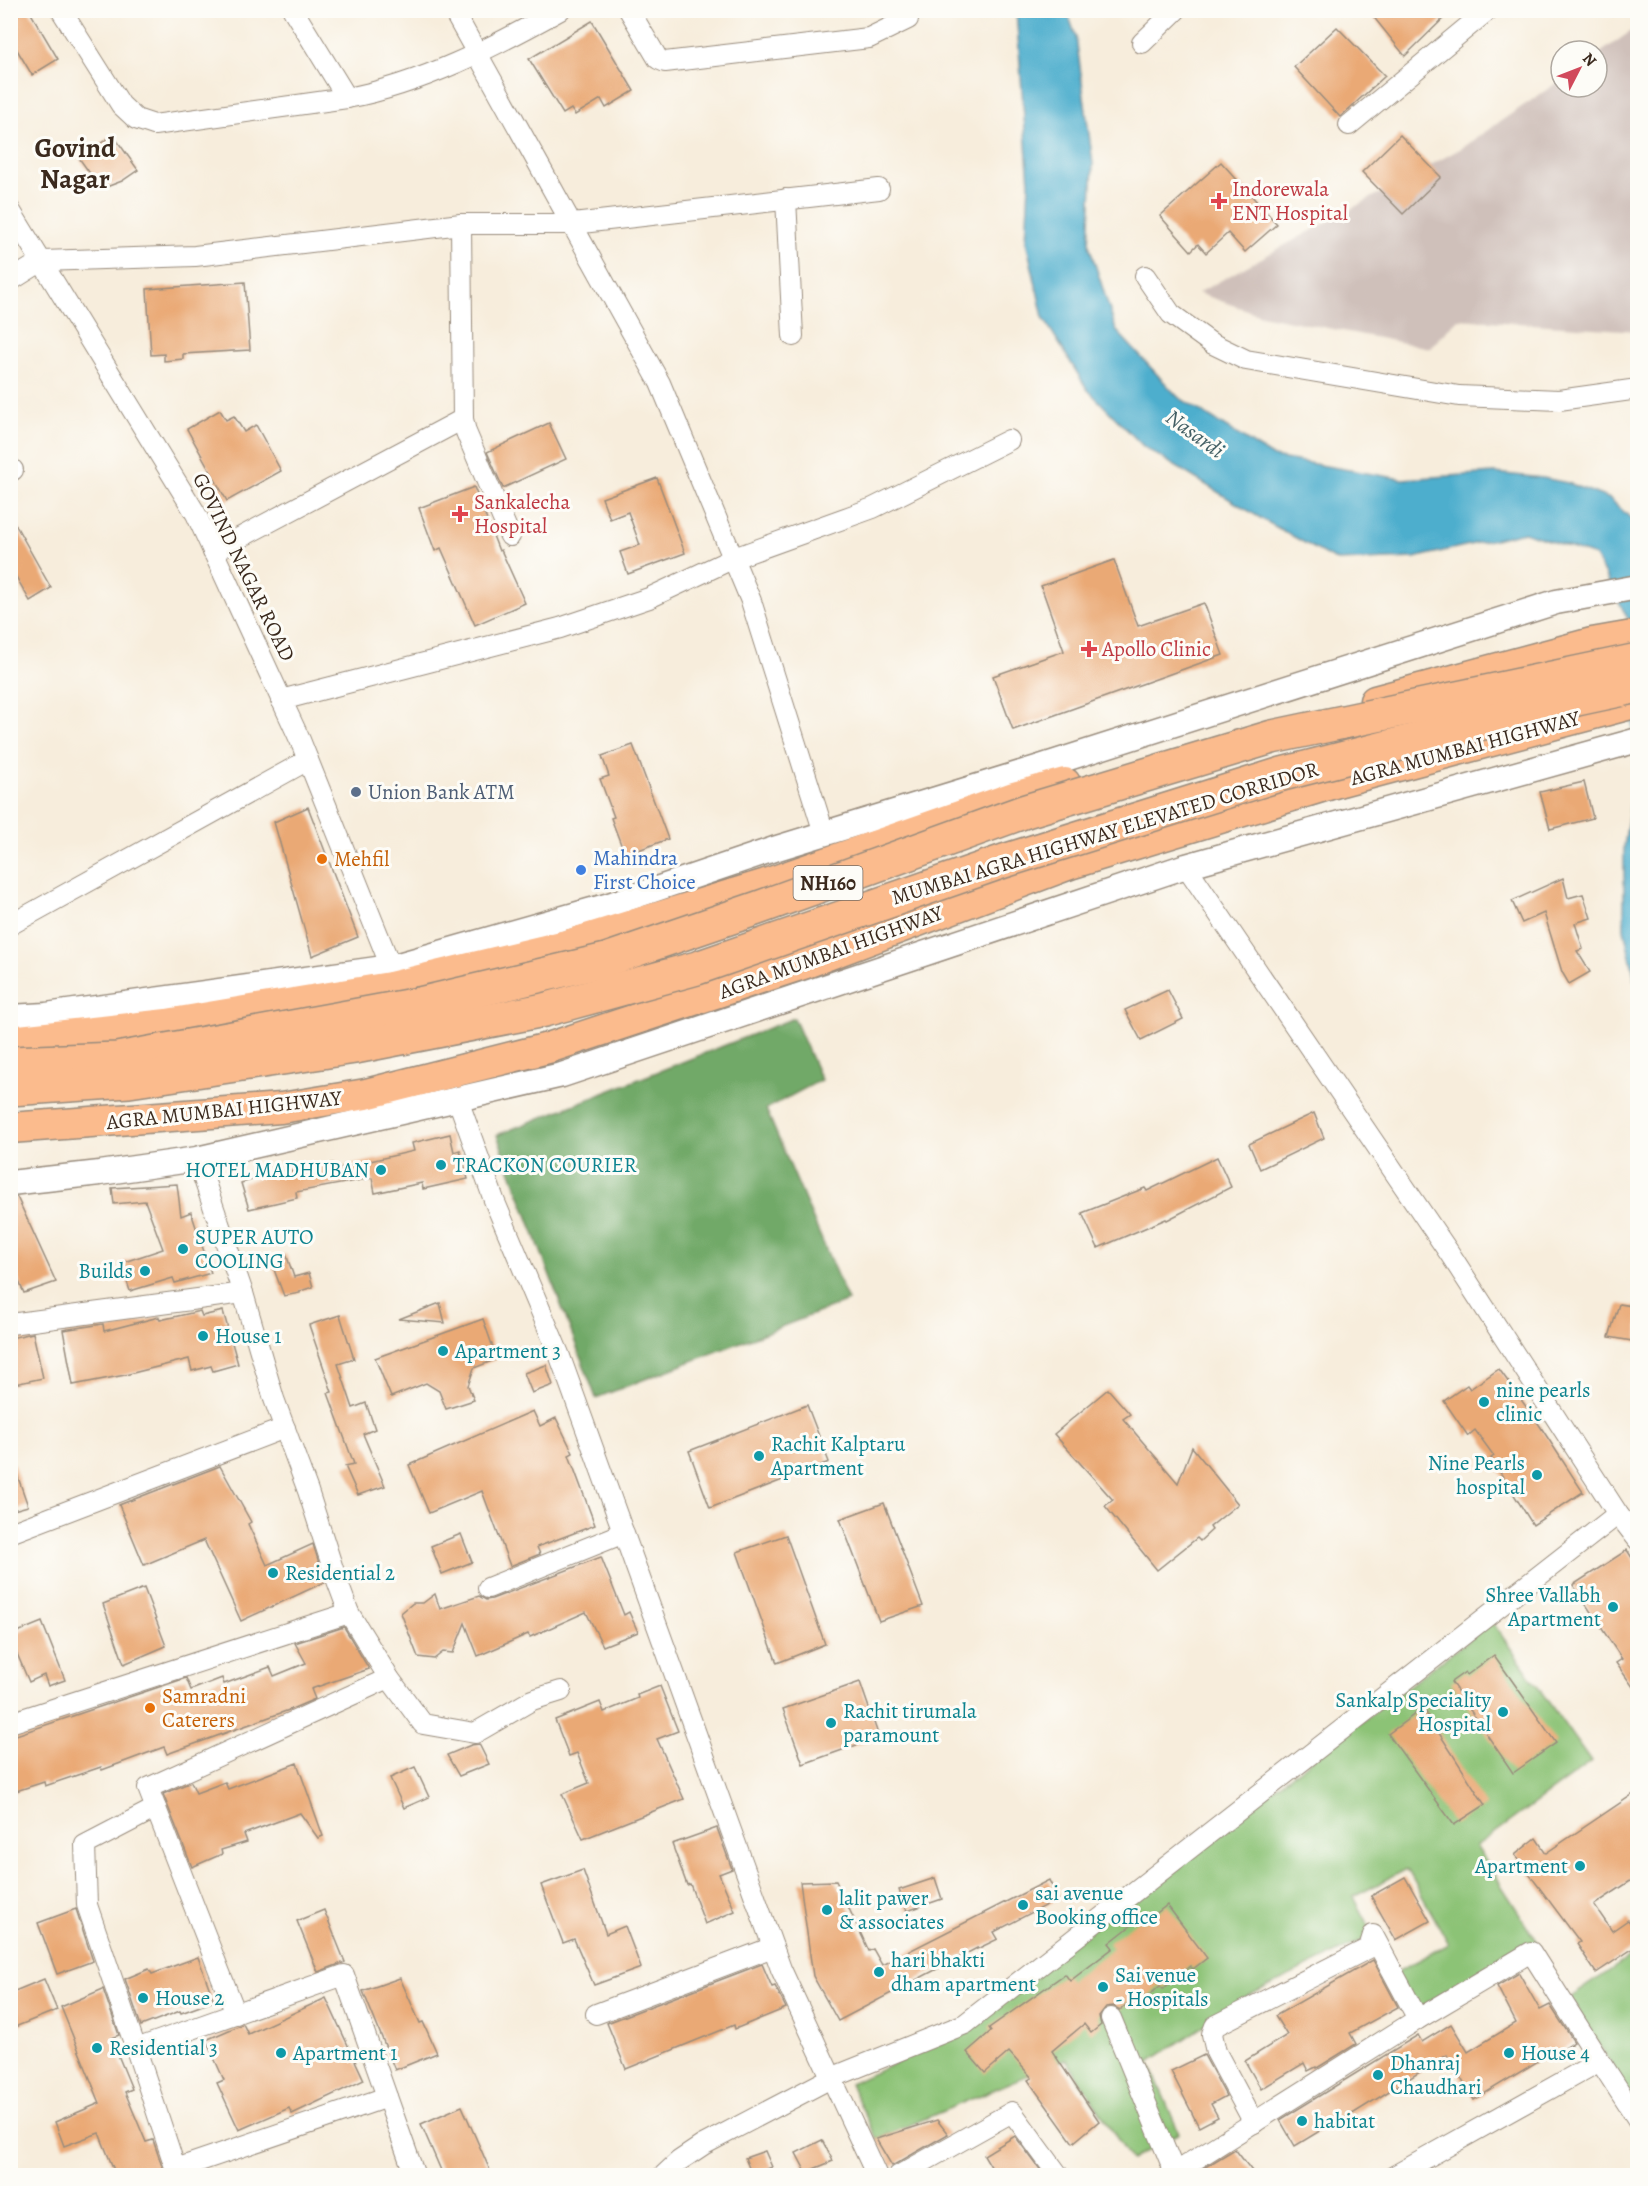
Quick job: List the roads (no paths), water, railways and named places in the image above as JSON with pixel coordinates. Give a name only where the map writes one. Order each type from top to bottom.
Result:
[{"type":"highway","name":"MUMBAI AGRA HIGHWAY ELEVATED CORRIDOR","points":[[10,1063],[129,1057],[419,1004],[606,960],[758,908],[1026,811],[1272,737],[1638,660]]},
{"type":"highway","name":"MUMBAI AGRA HIGHWAY ELEVATED CORRIDOR","points":[[10,1089],[152,1077],[355,1047],[544,1010],[697,968],[1004,861],[1282,774],[1577,699],[1638,686]]},
{"type":"main road","points":[[10,1041],[167,1024],[390,987],[570,944],[766,884],[1014,797],[1592,643],[1638,635]]},
{"type":"main road","name":"AGRA MUMBAI HIGHWAY","points":[[10,1128],[281,1108],[366,1094],[548,1048],[806,963],[1070,864],[1341,781],[1638,702]]},
{"type":"main road","points":[[678,911],[706,997]]},
{"type":"street","points":[[61,10],[121,105],[136,119],[154,125],[373,94],[478,55],[560,10]]},
{"type":"street","points":[[292,10],[347,99]]},
{"type":"street","points":[[453,10],[660,383],[751,601],[824,833]]},
{"type":"street","points":[[629,10],[658,59],[666,62],[869,38],[908,19],[909,10]]},
{"type":"street","points":[[1142,43],[1176,10]]},
{"type":"street","points":[[1349,125],[1488,10]]},
{"type":"street","points":[[10,281],[42,261],[195,256],[461,225],[573,224],[879,189]]},
{"type":"street","points":[[786,199],[793,336]]},
{"type":"street","name":"GOVIND NAGAR ROAD","points":[[10,210],[196,514],[308,760],[391,968]]},
{"type":"street","points":[[461,225],[463,419],[466,432],[510,536]]},
{"type":"street","points":[[1145,276],[1171,314],[1211,343],[1246,360],[1459,396],[1560,400],[1638,389]]},
{"type":"street","points":[[213,552],[463,419]]},
{"type":"street","points":[[281,700],[560,627],[649,598],[734,558],[873,508],[1010,440]]},
{"type":"street","points":[[10,1017],[46,1015],[391,968],[606,906],[824,833],[1037,768],[1556,602],[1638,586]]},
{"type":"street","points":[[10,1183],[197,1159],[562,1075],[1186,867],[1629,743]]},
{"type":"street","points":[[10,925],[308,760]]},
{"type":"street","points":[[1186,867],[1450,1254],[1618,1514],[1638,1540]]},
{"type":"street","points":[[458,1100],[494,1200],[559,1354],[781,1969],[877,2175]]},
{"type":"street","points":[[197,1159],[243,1293],[274,1399],[349,1613],[389,1678],[423,1724],[475,1733],[532,1700],[561,1691]]},
{"type":"street","points":[[10,1324],[243,1293]]},
{"type":"street","points":[[10,1533],[285,1428]]},
{"type":"street","points":[[663,2175],[703,2145],[831,2078],[964,2024],[1618,1514]]},
{"type":"street","points":[[488,1588],[624,1533]]},
{"type":"street","points":[[10,1723],[349,1613]]},
{"type":"street","points":[[236,2014],[148,1788],[389,1678]]},
{"type":"street","points":[[156,1808],[85,1845],[87,1905],[177,2172],[387,2097]]},
{"type":"street","points":[[1254,2123],[1216,2052],[1212,2034],[1215,2026],[1369,1948],[1373,1935],[1418,2019]]},
{"type":"street","points":[[596,2014],[773,1947]]},
{"type":"street","points":[[1111,2018],[1172,2174],[1418,2019],[1531,1952],[1638,2120]]},
{"type":"street","points":[[136,2049],[344,1975],[415,2175]]},
{"type":"street","points":[[1394,2175],[1600,2061]]},
{"type":"street","points":[[898,2175],[1012,2112],[1059,2175]]},
{"type":"water","name":"Nasardi","points":[[1016,11],[1067,11],[1076,37],[1093,164],[1089,245],[1116,330],[1178,397],[1273,457],[1402,479],[1495,473],[1543,478],[1568,483],[1610,499],[1637,524],[1637,988],[1624,929],[1624,847],[1635,774],[1629,621],[1595,556],[1524,532],[1414,558],[1337,561],[1262,519],[1144,447],[1087,389],[1043,317],[1026,241],[1029,183]]},
{"type":"place","name":"Indorewala ENT Hospital","points":[[1219,201]]},
{"type":"place","name":"Sankalecha Hospital","points":[[460,514]]},
{"type":"place","name":"Apollo Clinic","points":[[1089,649]]},
{"type":"place","name":"Union Bank ATM","points":[[356,792]]},
{"type":"place","name":"Mehfil","points":[[322,859]]},
{"type":"place","name":"Mahindra First Choice","points":[[581,870]]},
{"type":"place","name":"TRACKON COURIER","points":[[441,1165]]},
{"type":"place","name":"HOTEL MADHUBAN","points":[[381,1170]]},
{"type":"place","name":"SUPER AUTO COOLING","points":[[183,1249]]},
{"type":"place","name":"Builds","points":[[145,1271]]},
{"type":"place","name":"House 1","points":[[203,1336]]},
{"type":"place","name":"Apartment 3","points":[[443,1351]]},
{"type":"place","name":"nine pearls clinic","points":[[1484,1402]]},
{"type":"place","name":"Rachit Kalptaru Apartment","points":[[759,1456]]},
{"type":"place","name":"Nine Pearls hospital","points":[[1537,1475]]},
{"type":"place","name":"Residential 2","points":[[273,1573]]},
{"type":"place","name":"Shree Vallabh Apartment","points":[[1613,1607]]},
{"type":"place","name":"Samradni Caterers","points":[[150,1708]]},
{"type":"place","name":"Sankalp Speciality Hospital","points":[[1503,1712]]},
{"type":"place","name":"Rachit tirumala paramount","points":[[831,1723]]},
{"type":"place","name":"Apartment","points":[[1580,1866]]},
{"type":"place","name":"sai avenue Booking office","points":[[1023,1905]]},
{"type":"place","name":"lalit pawer & associates","points":[[827,1910]]},
{"type":"place","name":"hari bhakti dham apartment","points":[[879,1972]]},
{"type":"place","name":"Sai venue - Hospitals","points":[[1103,1987]]},
{"type":"place","name":"House 2","points":[[143,1998]]},
{"type":"place","name":"Residential 3","points":[[97,2048]]},
{"type":"place","name":"Apartment 1","points":[[281,2053]]},
{"type":"place","name":"House 4","points":[[1509,2053]]},
{"type":"place","name":"Dhanraj Chaudhari","points":[[1378,2075]]},
{"type":"place","name":"habitat","points":[[1302,2121]]},
{"type":"district","name":"Govind Nagar","points":[[75,164]]}]
